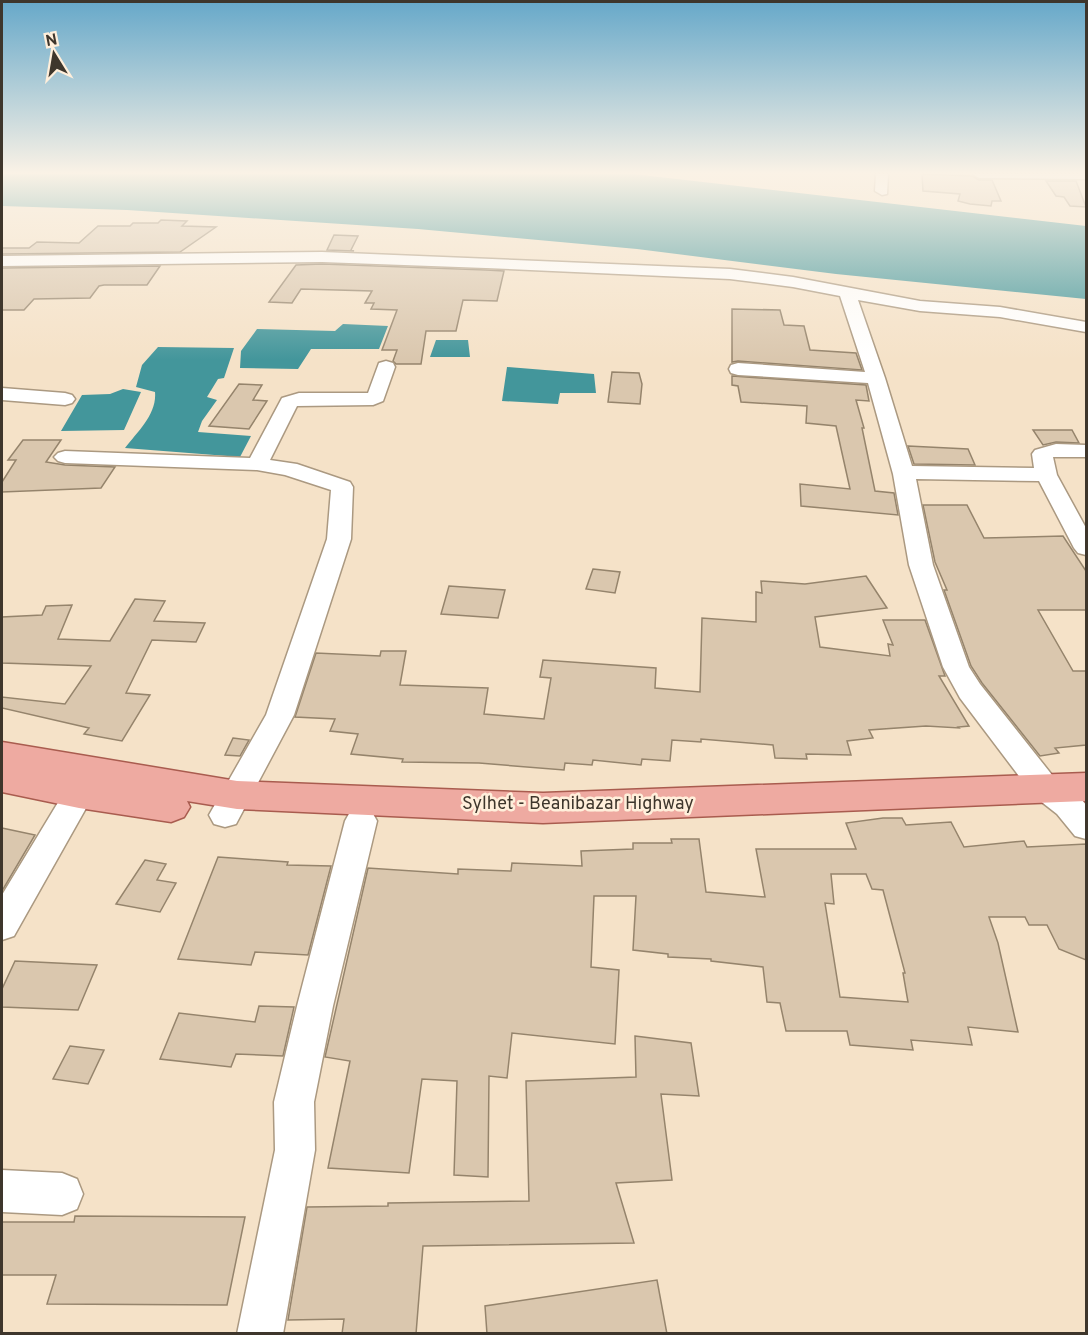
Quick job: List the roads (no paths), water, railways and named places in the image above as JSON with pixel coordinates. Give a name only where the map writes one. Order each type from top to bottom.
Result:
[{"type":"main road","name":"Sylhet - Beanibazar Highway","points":[[2,755],[231,805],[543,808],[1075,802]]},
{"type":"main road","name":"Sylhet - Beanibazar Highway","points":[[2,778],[79,794],[231,805],[361,821],[536,825],[1075,802]]},
{"type":"street","points":[[2,261],[263,257],[486,263],[730,274],[920,306],[1000,312],[1086,327]]},
{"type":"street","points":[[847,293],[876,378],[904,474],[921,565],[956,666],[970,691],[1075,802]]},
{"type":"street","points":[[256,464],[289,402],[299,399],[376,398],[386,367]]},
{"type":"street","points":[[738,369],[876,378]]},
{"type":"street","points":[[2,394],[65,399]]},
{"type":"street","points":[[1086,451],[1056,450],[1042,454],[1046,475],[1086,548]]},
{"type":"street","points":[[65,457],[256,464],[289,469],[342,487],[339,539],[280,715],[231,805]]},
{"type":"street","points":[[904,474],[919,472],[1046,475]]},
{"type":"street","points":[[2,926],[79,794]]},
{"type":"street","points":[[260,1334],[295,1150],[294,1102],[315,1006],[361,821]]},
{"type":"street","points":[[2,1191],[62,1194]]},
{"type":"water","points":[[498,236],[1086,236],[1086,299],[836,274],[637,249]]},
{"type":"water","points":[[343,324],[388,326],[379,349],[311,349],[298,369],[240,368],[241,351],[257,329],[335,331]]},
{"type":"water","points":[[436,340],[468,340],[470,357],[430,357]]},
{"type":"water","points":[[158,347],[234,348],[224,378],[218,379],[207,397],[217,400],[202,421],[198,432],[251,436],[240,457],[125,448],[146,422],[153,408],[155,392],[136,387],[142,365]]},
{"type":"water","points":[[507,367],[594,374],[596,393],[560,393],[558,404],[502,401]]},
{"type":"water","points":[[123,389],[141,392],[124,430],[61,431],[82,395],[110,394]]}]
